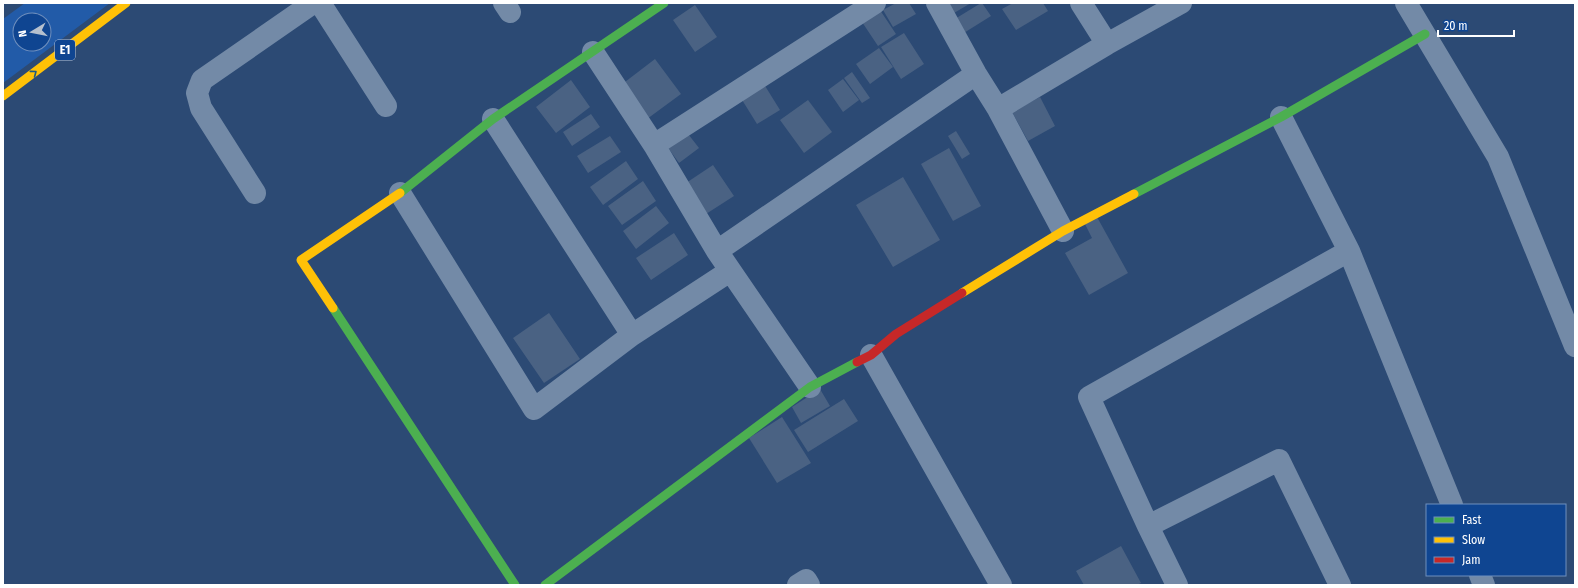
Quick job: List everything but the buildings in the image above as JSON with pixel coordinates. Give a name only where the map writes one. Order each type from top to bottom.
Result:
[{"type":"main road","name":"E1","points":[[3,96],[126,3]]},
{"type":"main road","points":[[515,585],[301,260],[400,193],[493,119],[664,3]]},
{"type":"main road","points":[[545,585],[810,387],[871,355],[896,334],[1062,231],[1281,117],[1425,34]]},
{"type":"street","points":[[256,193],[201,108],[197,93],[202,80],[313,3]]},
{"type":"street","points":[[320,3],[386,106]]},
{"type":"street","points":[[654,145],[875,3]]},
{"type":"street","points":[[937,3],[976,74],[998,109],[1062,231]]},
{"type":"street","points":[[1082,3],[1107,44]]},
{"type":"street","points":[[998,109],[1107,44],[1181,3]]},
{"type":"street","points":[[1406,3],[1498,157],[1575,346]]},
{"type":"street","points":[[593,52],[654,145],[717,251],[810,387]]},
{"type":"street","points":[[717,251],[976,74]]},
{"type":"street","points":[[1281,117],[1349,251],[1452,504]]},
{"type":"street","points":[[493,119],[632,335]]},
{"type":"street","points":[[400,193],[534,409],[632,335],[730,271]]},
{"type":"street","points":[[1177,585],[1148,526],[1089,396],[1349,251]]},
{"type":"street","points":[[871,355],[1001,585]]},
{"type":"street","points":[[1148,526],[1279,460],[1340,585]]},
{"type":"street","points":[[798,585],[806,580],[809,585]]},
{"type":"shaded area","points":[[25,3],[110,3],[52,46],[52,12],[13,12]]},
{"type":"shaded area","points":[[12,12],[12,52],[44,52],[3,83],[3,19]]},
{"type":"traffic: fast","points":[[400,193],[493,119],[664,3]]},
{"type":"traffic: fast","points":[[1134,194],[1281,117],[1425,34]]},
{"type":"traffic: fast","points":[[333,308],[515,585]]},
{"type":"traffic: fast","points":[[545,585],[810,387],[857,362]]},
{"type":"traffic: slow","points":[[3,96],[126,3]]},
{"type":"traffic: slow","points":[[333,308],[301,260],[400,193]]},
{"type":"traffic: slow","points":[[962,293],[1063,231],[1134,194]]},
{"type":"traffic: jam","points":[[857,362],[871,355],[896,334],[962,293]]}]
